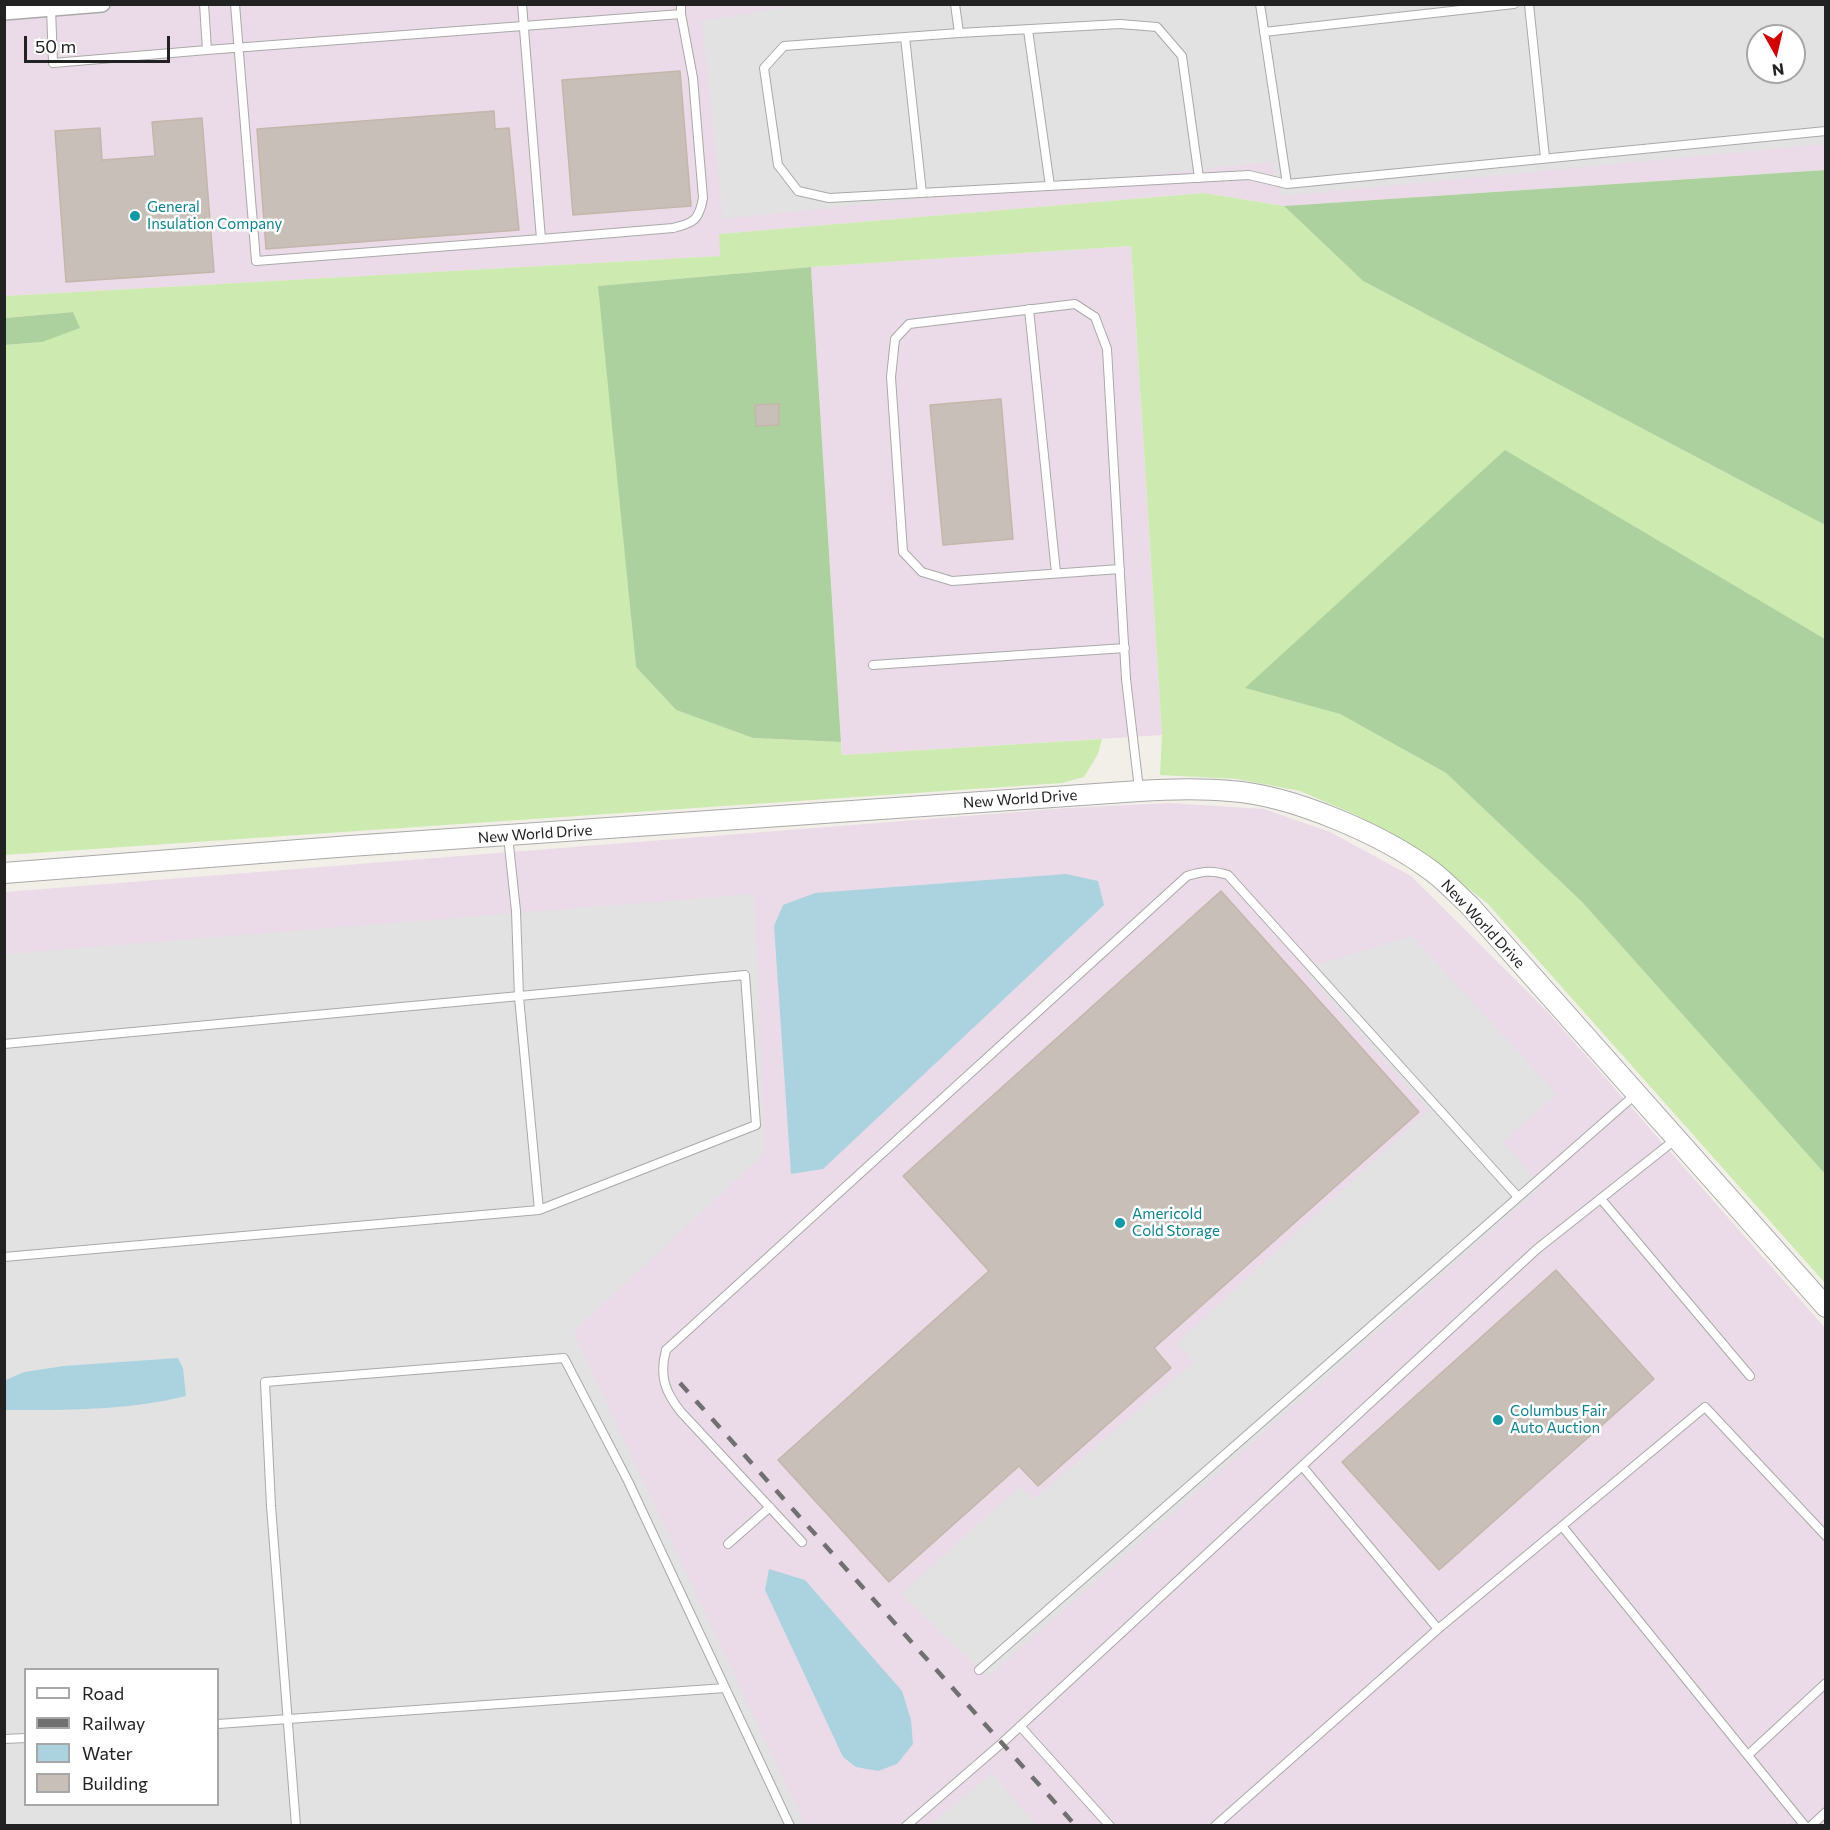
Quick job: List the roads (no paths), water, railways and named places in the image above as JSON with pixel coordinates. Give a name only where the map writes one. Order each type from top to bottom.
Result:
[{"type":"street","points":[[4,12],[102,4]]},
{"type":"street","name":"New World Drive","points":[[4,873],[1139,791],[1184,789],[1233,791],[1293,803],[1334,818],[1386,843],[1433,872],[1470,906],[1826,1307]]},
{"type":"lane","points":[[204,4],[207,50]]},
{"type":"lane","points":[[235,4],[256,261],[673,228],[690,224],[700,213],[703,198],[693,78],[681,4]]},
{"type":"lane","points":[[522,4],[541,239]]},
{"type":"lane","points":[[955,4],[959,33]]},
{"type":"lane","points":[[1260,4],[1287,184]]},
{"type":"lane","points":[[1264,32],[1514,4]]},
{"type":"lane","points":[[1529,4],[1545,158]]},
{"type":"lane","points":[[51,8],[52,63],[681,14]]},
{"type":"lane","points":[[1199,178],[1182,56],[1157,27],[1120,24],[784,46],[764,68],[778,165],[798,191],[829,198],[1199,178],[1249,175],[1287,184],[1826,131]]},
{"type":"lane","points":[[1029,30],[1050,186]]},
{"type":"lane","points":[[905,37],[922,193]]},
{"type":"lane","points":[[1120,569],[952,581],[922,572],[903,552],[891,377],[895,339],[909,324],[1075,304],[1095,317],[1107,349],[1125,648],[1139,791]]},
{"type":"lane","points":[[1029,309],[1056,573]]},
{"type":"lane","points":[[873,665],[1125,648]]},
{"type":"lane","points":[[508,836],[516,911],[519,997],[539,1210]]},
{"type":"lane","points":[[802,1542],[681,1412],[669,1396],[662,1364],[666,1350],[1187,876],[1215,870],[1228,876],[1518,1197]]},
{"type":"lane","points":[[4,1044],[745,975],[756,1125],[539,1210],[4,1257]]},
{"type":"lane","points":[[979,1670],[1636,1095]]},
{"type":"lane","points":[[906,1826],[1020,1726],[1537,1249],[1676,1139]]},
{"type":"lane","points":[[1601,1199],[1750,1376]]},
{"type":"lane","points":[[296,1826],[271,1506],[265,1382],[564,1358],[628,1481],[790,1826]]},
{"type":"lane","points":[[1215,1826],[1438,1629],[1705,1407],[1826,1536]]},
{"type":"lane","points":[[1302,1466],[1438,1629]]},
{"type":"lane","points":[[729,1544],[770,1507]]},
{"type":"lane","points":[[1562,1526],[1805,1826]]},
{"type":"lane","points":[[1748,1755],[1826,1683]]},
{"type":"lane","points":[[219,1724],[725,1688]]},
{"type":"lane","points":[[1020,1726],[1110,1826]]},
{"type":"lane","points":[[4,1739],[24,1738]]},
{"type":"lane","points":[[1811,1826],[1826,1812]]},
{"type":"water","points":[[1066,874],[1098,881],[1104,905],[823,1169],[791,1174],[774,926],[783,905],[815,893]]},
{"type":"water","points":[[178,1358],[183,1368],[186,1396],[118,1407],[73,1410],[5,1410],[6,1380],[24,1372],[64,1366]]},
{"type":"water","points":[[769,1569],[805,1580],[902,1691],[911,1720],[913,1744],[897,1764],[878,1771],[856,1767],[843,1757],[765,1590]]},
{"type":"railway","points":[[680,1383],[1076,1826]]},
{"type":"place","name":"General Insulation Company","points":[[135,216]]},
{"type":"place","name":"Americold Cold Storage","points":[[1120,1223]]},
{"type":"place","name":"Columbus Fair Auto Auction","points":[[1498,1420]]}]
